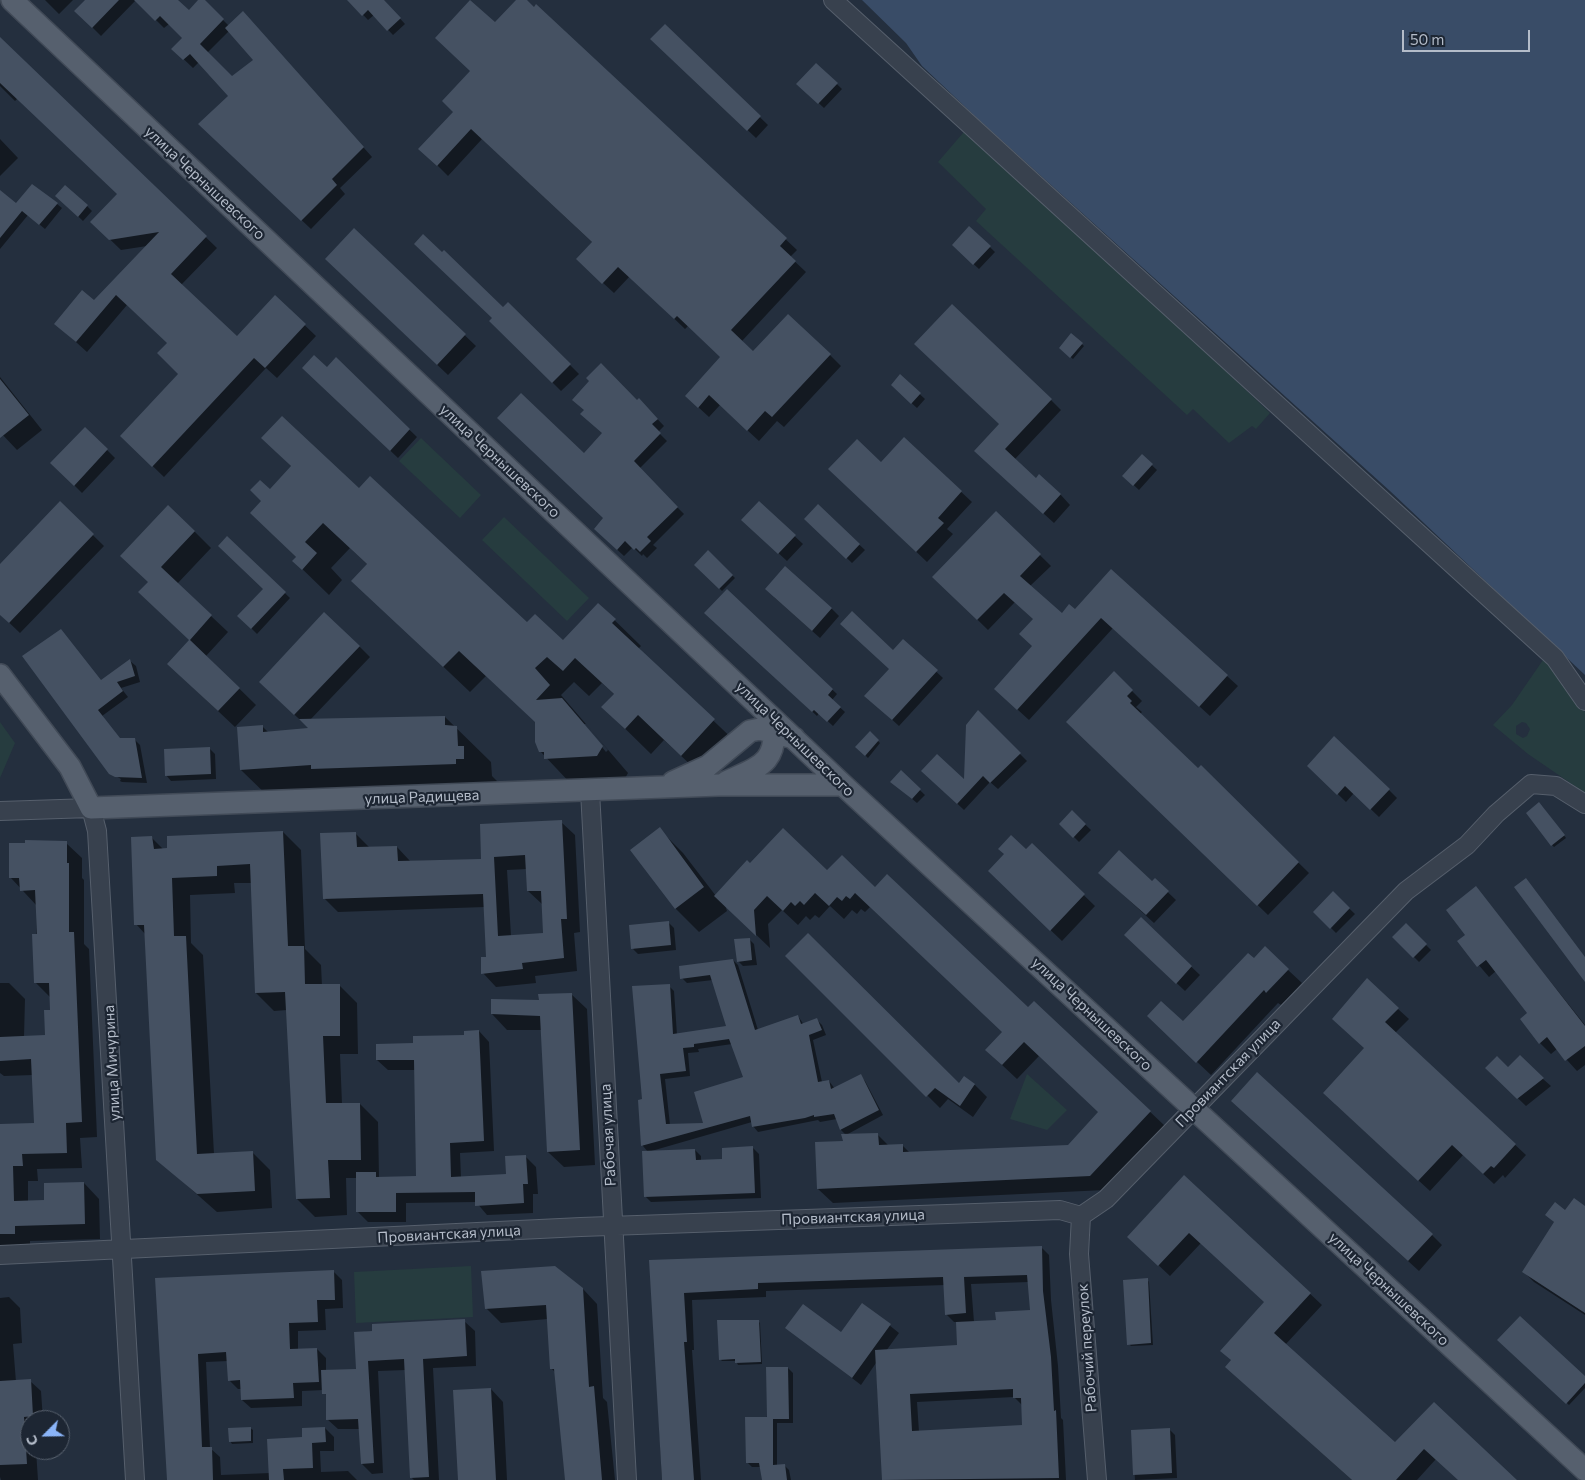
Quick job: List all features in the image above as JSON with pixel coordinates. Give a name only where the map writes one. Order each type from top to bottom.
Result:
[{"type":"main road","name":"улица Чернышевского","points":[[12,0],[781,729],[1585,1470]]},
{"type":"main road","name":"улица Мичурина","points":[[0,676],[70,767],[91,808]]},
{"type":"main road","points":[[656,788],[695,774],[708,766],[750,731],[781,729],[767,760],[719,785]]},
{"type":"main road","name":"улица Радищева","points":[[91,808],[719,785],[843,785]]},
{"type":"street","points":[[833,0],[1555,658],[1585,701]]},
{"type":"street","name":"Провиантская улица","points":[[0,1255],[612,1227],[1060,1210],[1081,1216],[1106,1199],[1406,891],[1467,845],[1496,814],[1531,784],[1556,786],[1585,804]]},
{"type":"street","name":"Рабочая улица","points":[[590,791],[627,1480]]},
{"type":"street","name":"улица Радищева","points":[[0,811],[91,808]]},
{"type":"street","name":"улица Мичурина","points":[[91,808],[98,850],[123,1250],[135,1480]]},
{"type":"street","name":"Рабочий переулок","points":[[1081,1216],[1079,1254],[1097,1480]]},
{"type":"green space","points":[[969,126],[1270,413],[1256,429],[1252,426],[1229,443],[1193,409],[1187,415],[976,221],[986,209],[938,162]]},
{"type":"green space","points":[[421,438],[481,495],[460,518],[399,461]]},
{"type":"green space","points":[[504,517],[589,598],[567,621],[482,540]]},
{"type":"green space","points":[[1543,660],[1553,669],[1585,712],[1585,793],[1528,754],[1493,725],[1512,705]],"holes":[[[1522,722],[1526,723],[1530,729],[1527,736],[1523,738],[1516,734],[1516,726]]]},
{"type":"green space","points":[[0,722],[15,743],[0,778]]},
{"type":"green space","points":[[1027,1074],[1067,1110],[1047,1130],[1010,1119]]},
{"type":"green space","points":[[471,1266],[473,1317],[356,1323],[354,1272]]},
{"type":"water","points":[[862,0],[1585,0],[1585,675],[1390,491],[978,119],[922,66],[906,43]]},
{"type":"building","points":[[85,0],[119,0],[92,28],[74,11]]},
{"type":"building","points":[[134,0],[178,0],[189,10],[198,0],[205,0],[224,19],[200,44],[232,76],[253,60],[225,28],[243,11],[364,147],[332,179],[337,185],[301,221],[198,124],[228,96],[190,54],[183,60],[171,49],[182,38],[160,16],[155,21]]},
{"type":"building","points":[[347,0],[384,0],[401,18],[387,31],[368,10],[362,16]]},
{"type":"building","points":[[470,0],[495,22],[516,0],[527,0],[534,7],[536,4],[787,238],[780,246],[796,261],[731,330],[753,351],[788,314],[831,354],[772,417],[765,411],[747,431],[709,395],[698,408],[685,396],[720,357],[677,316],[674,319],[618,267],[602,284],[576,259],[592,242],[471,129],[437,166],[418,149],[453,112],[442,101],[470,71],[435,38]]},
{"type":"building","points":[[665,24],[761,116],[747,131],[650,39]]},
{"type":"building","points":[[0,37],[207,236],[171,274],[237,336],[275,295],[306,324],[265,368],[254,358],[152,467],[120,436],[178,374],[157,353],[167,343],[116,295],[76,342],[54,324],[82,290],[94,300],[159,232],[109,240],[90,222],[117,194],[0,83]]},
{"type":"building","points":[[816,63],[838,83],[818,104],[796,84]]},
{"type":"building","points":[[32,184],[58,203],[39,225],[22,211],[0,238],[0,190],[16,203]]},
{"type":"building","points":[[65,185],[88,205],[78,217],[55,196]]},
{"type":"building","points":[[969,226],[991,246],[973,265],[952,245]]},
{"type":"building","points":[[354,228],[466,334],[437,365],[325,259]]},
{"type":"building","points":[[423,234],[442,252],[444,250],[503,307],[508,302],[571,364],[552,383],[489,321],[492,318],[414,244]]},
{"type":"building","points":[[952,304],[1052,399],[1005,449],[1036,478],[1039,474],[1061,494],[1043,514],[974,451],[999,424],[914,344]]},
{"type":"building","points":[[1071,333],[1083,343],[1070,358],[1059,348]]},
{"type":"building","points":[[314,355],[327,367],[336,357],[410,429],[390,451],[302,368]]},
{"type":"building","points":[[601,363],[637,400],[639,398],[658,419],[652,424],[661,433],[634,461],[678,507],[647,537],[651,541],[640,552],[636,548],[634,550],[625,541],[617,550],[594,529],[603,518],[497,418],[521,393],[584,453],[602,433],[580,414],[584,410],[572,400],[589,381],[586,378]]},
{"type":"building","points":[[900,374],[921,393],[911,404],[891,385]]},
{"type":"building","points":[[0,379],[29,415],[0,438]]},
{"type":"building","points":[[282,416],[359,488],[370,476],[527,622],[535,614],[563,640],[598,603],[616,619],[612,623],[715,719],[681,756],[638,715],[625,729],[601,707],[614,694],[575,658],[563,671],[547,657],[535,668],[550,685],[536,700],[562,698],[603,746],[597,756],[544,759],[544,752],[539,752],[535,742],[535,722],[459,651],[443,667],[351,581],[367,564],[323,523],[305,542],[317,553],[302,570],[292,561],[296,557],[250,513],[261,501],[250,490],[260,480],[270,489],[291,466],[261,438]]},
{"type":"building","points":[[85,427],[108,449],[74,486],[50,463]]},
{"type":"building","points":[[904,437],[962,491],[938,518],[944,523],[916,552],[828,469],[857,439],[881,462]]},
{"type":"building","points":[[1142,454],[1153,464],[1133,486],[1122,476]]},
{"type":"building","points":[[60,501],[94,534],[9,623],[0,615],[0,564]]},
{"type":"building","points":[[759,501],[796,535],[778,554],[741,520]]},
{"type":"building","points":[[818,504],[860,544],[846,559],[804,519]]},
{"type":"building","points":[[168,505],[195,531],[161,567],[212,615],[190,640],[240,688],[218,711],[167,664],[189,640],[138,592],[148,582],[120,556]]},
{"type":"building","points":[[996,511],[1041,554],[1020,576],[1062,613],[1069,604],[1075,609],[1111,569],[1228,675],[1199,707],[1101,618],[1017,710],[994,689],[1032,646],[1019,634],[1033,619],[1004,593],[977,620],[932,577]]},
{"type":"building","points":[[227,536],[286,592],[251,629],[237,616],[263,589],[218,546]]},
{"type":"building","points":[[708,550],[733,575],[719,589],[694,565]]},
{"type":"building","points":[[785,566],[832,608],[812,631],[765,589]]},
{"type":"building","points":[[727,589],[833,689],[828,695],[841,707],[827,722],[814,710],[812,712],[704,613]]},
{"type":"building","points":[[852,611],[893,650],[903,639],[938,670],[892,720],[864,696],[889,669],[840,624]]},
{"type":"building","points":[[324,612],[360,646],[294,715],[259,682]]},
{"type":"building","points":[[61,629],[101,680],[130,659],[135,676],[117,682],[123,691],[98,710],[120,738],[135,738],[142,778],[115,777],[109,774],[22,656]]},
{"type":"building","points":[[1114,671],[1133,690],[1127,696],[1132,701],[1130,703],[1198,768],[1201,765],[1299,862],[1257,906],[1066,722]]},
{"type":"building","points":[[978,710],[1021,753],[990,783],[983,776],[957,804],[921,771],[937,754],[964,779],[966,725]]},
{"type":"building","points":[[445,716],[445,725],[457,726],[458,746],[464,746],[464,759],[456,759],[456,764],[311,769],[311,765],[240,770],[237,727],[263,725],[263,732],[308,728],[299,719]]},
{"type":"building","points":[[870,731],[879,740],[865,756],[855,747]]},
{"type":"building","points":[[1334,736],[1390,789],[1370,810],[1345,786],[1337,795],[1307,766]]},
{"type":"building","points":[[210,747],[211,774],[165,776],[164,749]]},
{"type":"building","points":[[901,770],[921,789],[912,799],[890,782]]},
{"type":"building","points":[[1539,802],[1565,835],[1551,846],[1526,813]]},
{"type":"building","points":[[1072,810],[1086,824],[1073,838],[1059,824]]},
{"type":"building","points":[[562,820],[567,919],[561,919],[564,958],[522,963],[523,969],[481,974],[481,957],[486,957],[483,894],[323,899],[320,833],[356,832],[357,847],[397,846],[398,861],[481,859],[480,824]],"holes":[[[525,855],[527,891],[541,891],[543,933],[498,936],[494,857]]]},
{"type":"building","points":[[660,827],[704,887],[675,909],[630,850]]},
{"type":"building","points":[[783,828],[827,870],[842,855],[875,887],[887,874],[1028,1007],[1034,1001],[1151,1111],[1090,1176],[817,1189],[815,1142],[843,1141],[841,1134],[878,1133],[879,1145],[903,1144],[903,1152],[1068,1145],[1098,1112],[1024,1042],[1002,1065],[985,1050],[1002,1032],[855,893],[850,899],[846,896],[842,901],[837,897],[829,906],[815,893],[804,905],[800,901],[795,906],[791,902],[783,911],[767,896],[754,910],[756,936],[714,896],[747,860],[750,863]]},
{"type":"building","points":[[283,831],[288,946],[304,946],[305,984],[340,984],[340,1036],[323,1036],[326,1103],[360,1103],[361,1160],[328,1160],[330,1198],[296,1199],[285,992],[255,993],[250,864],[217,866],[217,876],[172,878],[174,936],[186,936],[197,1154],[253,1151],[255,1191],[197,1194],[156,1160],[144,925],[134,925],[131,837],[152,836],[154,849],[167,848],[167,836]]},
{"type":"building","points":[[1011,835],[1026,849],[1032,843],[1085,894],[1050,931],[988,871],[1004,854],[998,849]]},
{"type":"building","points":[[25,840],[67,841],[67,863],[69,863],[69,932],[74,932],[82,1122],[66,1123],[67,1153],[22,1154],[23,1166],[13,1166],[14,1201],[44,1200],[44,1183],[84,1182],[85,1224],[15,1226],[15,1234],[0,1234],[0,1124],[34,1123],[31,1059],[0,1061],[0,1037],[45,1035],[44,1010],[50,1010],[49,983],[34,983],[32,934],[37,934],[35,890],[20,891],[19,878],[9,878],[9,843],[25,843]]},
{"type":"building","points":[[1119,850],[1152,881],[1155,878],[1169,891],[1146,915],[1098,873]]},
{"type":"building","points":[[1526,878],[1585,957],[1585,982],[1514,887]]},
{"type":"building","points":[[1476,886],[1585,1026],[1585,1046],[1565,1061],[1547,1037],[1539,1044],[1520,1019],[1527,1013],[1486,960],[1477,967],[1457,941],[1465,935],[1446,910]]},
{"type":"building","points":[[1333,891],[1350,908],[1330,929],[1313,912]]},
{"type":"building","points":[[1141,917],[1192,966],[1176,984],[1124,935]]},
{"type":"building","points":[[669,921],[671,945],[631,949],[629,925]]},
{"type":"building","points":[[1406,923],[1427,944],[1413,958],[1392,937]]},
{"type":"building","points":[[808,933],[959,1083],[964,1076],[975,1084],[960,1106],[935,1088],[926,1097],[785,956]]},
{"type":"building","points":[[750,938],[752,960],[737,962],[734,939]]},
{"type":"building","points":[[1265,946],[1289,969],[1266,993],[1264,990],[1196,1063],[1147,1016],[1161,1001],[1183,1021],[1248,953],[1254,958]]},
{"type":"building","points":[[733,959],[755,1030],[798,1015],[801,1024],[817,1018],[822,1030],[809,1035],[818,1082],[829,1080],[831,1089],[861,1074],[879,1110],[840,1130],[834,1114],[814,1117],[814,1115],[752,1127],[750,1116],[641,1146],[638,1100],[642,1099],[632,986],[670,984],[673,1034],[726,1026],[710,975],[680,979],[679,966]],"holes":[[[729,1039],[743,1077],[694,1092],[703,1123],[666,1124],[660,1074],[686,1071],[683,1048],[694,1047],[694,1044]]]},
{"type":"building","points":[[1367,978],[1399,1008],[1385,1022],[1516,1144],[1494,1168],[1491,1166],[1483,1174],[1452,1145],[1418,1181],[1323,1093],[1364,1048],[1332,1019]]},
{"type":"building","points":[[572,993],[580,1150],[547,1152],[540,1016],[491,1014],[491,999],[539,1000],[538,994]]},
{"type":"building","points":[[479,1030],[484,1141],[450,1143],[451,1177],[506,1174],[505,1156],[526,1155],[528,1184],[523,1184],[524,1203],[475,1206],[475,1192],[396,1193],[396,1212],[356,1212],[356,1172],[376,1172],[376,1177],[416,1176],[414,1060],[376,1060],[376,1044],[413,1043],[413,1036],[464,1035],[464,1031]]},
{"type":"building","points":[[1520,1055],[1544,1078],[1517,1099],[1485,1068],[1497,1056],[1508,1067]]},
{"type":"building","points":[[1257,1072],[1433,1234],[1408,1261],[1231,1101]]},
{"type":"building","points":[[753,1146],[755,1193],[644,1197],[642,1151],[695,1149],[696,1160],[722,1159],[722,1148]]},
{"type":"building","points":[[1184,1175],[1311,1293],[1274,1333],[1395,1442],[1434,1402],[1517,1480],[1458,1480],[1424,1449],[1396,1480],[1352,1480],[1225,1367],[1231,1360],[1220,1351],[1264,1302],[1189,1233],[1158,1266],[1127,1237]]},
{"type":"building","points":[[1574,1198],[1585,1206],[1585,1313],[1522,1272],[1554,1222],[1545,1215],[1555,1202],[1565,1210]]},
{"type":"building","points":[[1042,1246],[1043,1291],[1051,1357],[1054,1411],[1056,1410],[1059,1478],[882,1480],[875,1350],[957,1345],[956,1322],[996,1320],[995,1312],[1030,1310],[1027,1275],[964,1277],[966,1313],[945,1315],[943,1277],[758,1283],[758,1289],[684,1293],[687,1342],[684,1342],[694,1480],[662,1480],[649,1260]],"holes":[[[1013,1389],[1013,1398],[1021,1398],[1022,1425],[912,1431],[910,1394]]]},
{"type":"building","points":[[555,1266],[583,1288],[589,1387],[594,1386],[602,1480],[565,1480],[554,1369],[550,1369],[546,1305],[485,1309],[481,1271]]},
{"type":"building","points":[[334,1270],[335,1300],[317,1300],[318,1322],[289,1323],[290,1349],[317,1348],[319,1382],[293,1383],[294,1398],[241,1400],[240,1380],[228,1381],[226,1352],[198,1354],[202,1447],[212,1447],[213,1480],[167,1480],[155,1278]]},
{"type":"building","points":[[1148,1278],[1151,1343],[1127,1345],[1123,1280]]},
{"type":"building","points":[[862,1303],[891,1324],[852,1378],[785,1328],[803,1304],[841,1332]]},
{"type":"building","points":[[1520,1316],[1585,1376],[1585,1383],[1566,1404],[1497,1340]]},
{"type":"building","points":[[465,1319],[467,1356],[423,1359],[429,1477],[410,1478],[404,1359],[368,1361],[374,1463],[361,1464],[358,1419],[326,1420],[326,1394],[322,1394],[321,1370],[356,1369],[354,1332],[372,1331],[372,1324]]},
{"type":"building","points":[[717,1320],[759,1320],[761,1362],[735,1363],[735,1359],[719,1360]]},
{"type":"building","points":[[766,1367],[788,1367],[789,1419],[773,1419],[773,1465],[785,1464],[787,1480],[762,1480],[759,1463],[746,1463],[745,1417],[767,1417]]},
{"type":"building","points":[[31,1379],[33,1410],[20,1410],[20,1460],[27,1460],[27,1464],[0,1465],[0,1381]]},
{"type":"building","points":[[491,1388],[496,1480],[458,1480],[453,1390]]},
{"type":"building","points":[[251,1427],[251,1441],[229,1442],[228,1428]]},
{"type":"building","points":[[325,1427],[326,1442],[312,1443],[313,1468],[283,1469],[284,1480],[269,1480],[267,1439],[302,1437],[302,1428]]},
{"type":"building","points":[[1170,1428],[1172,1473],[1133,1475],[1131,1430]]}]
